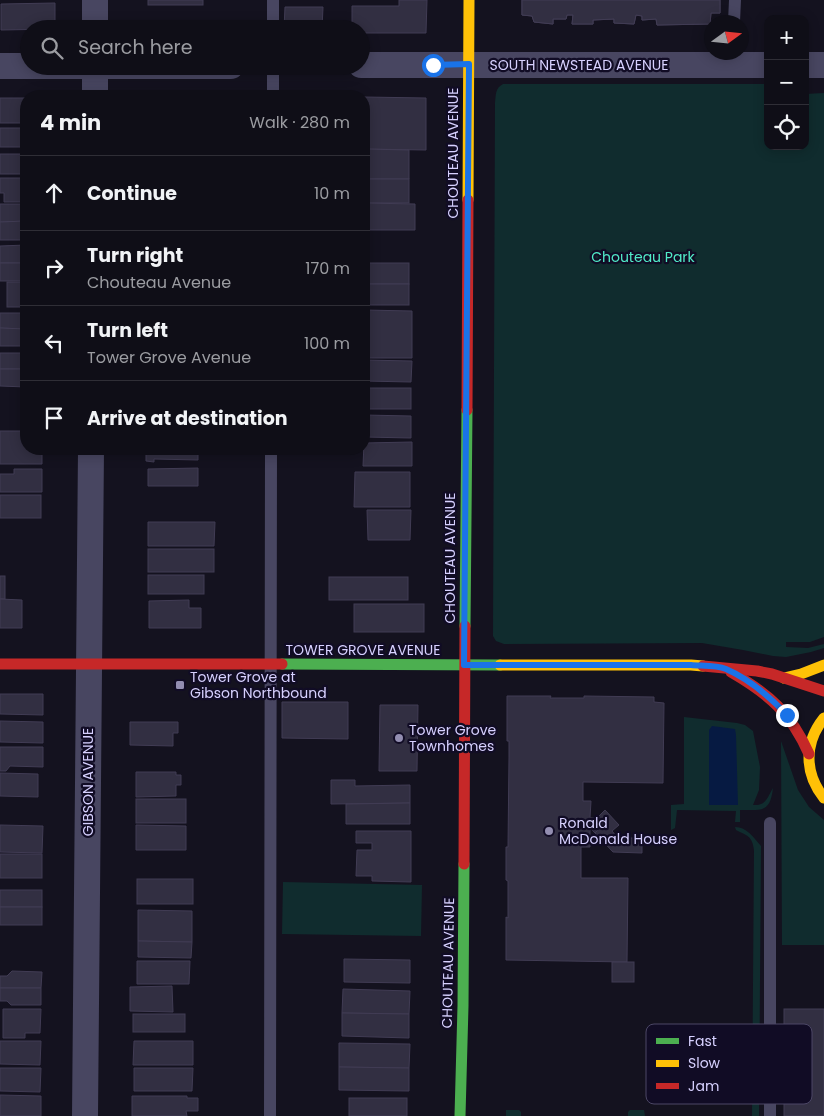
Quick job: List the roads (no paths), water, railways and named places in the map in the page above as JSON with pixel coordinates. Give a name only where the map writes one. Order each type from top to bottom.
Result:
[{"type":"main road","name":"CHOUTEAU AVENUE","points":[[460,1116],[463,1006],[469,0]]},
{"type":"main road","name":"TOWER GROVE AVENUE","points":[[0,664],[691,665],[757,671],[824,691]]},
{"type":"main road","points":[[784,678],[824,665]]},
{"type":"main road","name":"TOWER GROVE AVENUE","points":[[725,668],[764,693],[787,715],[809,754]]},
{"type":"main road","name":"TOWER GROVE AVENUE","points":[[824,718],[812,738],[809,754],[812,778],[824,798]]},
{"type":"street","points":[[95,0],[95,20]]},
{"type":"street","name":"SOUTH NEWSTEAD AVENUE","points":[[370,65],[704,60]]},
{"type":"street","name":"SOUTH NEWSTEAD AVENUE","points":[[740,60],[764,64]]},
{"type":"street","points":[[809,65],[824,65]]},
{"type":"street","points":[[0,66],[20,66]]},
{"type":"street","points":[[95,75],[95,90]]},
{"type":"street","name":"GIBSON AVENUE","points":[[85,1116],[91,455]]},
{"type":"lane","points":[[273,0],[273,20]]},
{"type":"lane","points":[[734,0],[734,15]]},
{"type":"lane","points":[[273,75],[273,90]]},
{"type":"lane","points":[[270,1116],[271,455]]},
{"type":"lane","points":[[770,822],[770,1024]]},
{"type":"water","points":[[712,726],[735,729],[738,805],[709,805],[709,730]]},
{"type":"place","name":"Tower Grove at Gibson Northbound","points":[[180,685]]},
{"type":"place","name":"Tower Grove Townhomes","points":[[399,738]]},
{"type":"place","name":"Ronald McDonald House","points":[[549,831]]},
{"type":"park label","name":"Chouteau Park","points":[[643,257]]}]
